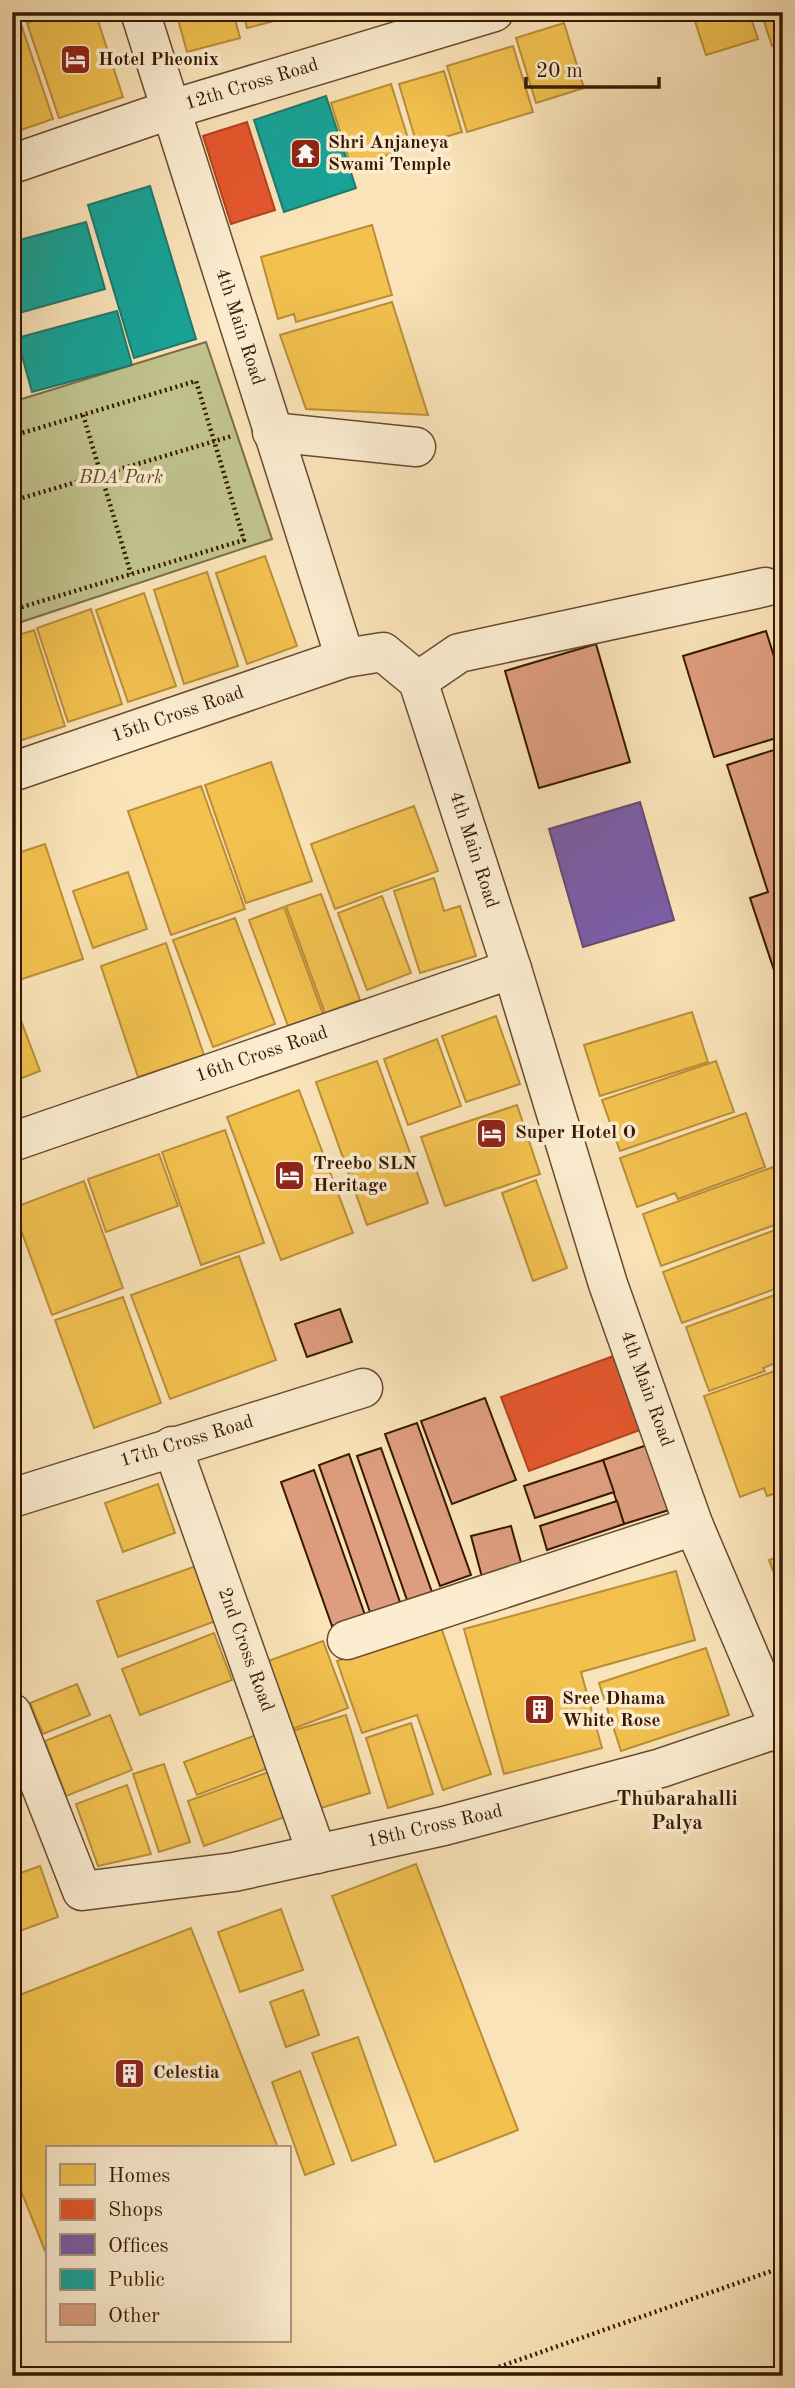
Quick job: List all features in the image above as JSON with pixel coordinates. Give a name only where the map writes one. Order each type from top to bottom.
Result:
[{"type":"street","name":"4th Main Road","points":[[140,12],[345,659]]},
{"type":"street","name":"12th Cross Road","points":[[12,164],[444,19],[494,12]]},
{"type":"street","points":[[271,428],[416,447]]},
{"type":"street","points":[[345,659],[383,652],[418,681],[459,653],[765,587]]},
{"type":"street","name":"15th Cross Road","points":[[12,772],[345,659]]},
{"type":"street","name":"4th Main Road","points":[[418,681],[512,969],[608,1284],[694,1526],[781,1732]]},
{"type":"street","name":"16th Cross Road","points":[[12,1142],[512,969]]},
{"type":"street","name":"17th Cross Road","points":[[12,1497],[363,1388]]},
{"type":"street","name":"2nd Cross Road","points":[[172,1446],[317,1854]]},
{"type":"street","points":[[347,1640],[694,1526]]},
{"type":"street","name":"18th Cross Road","points":[[12,1713],[82,1891],[234,1871],[444,1826],[614,1781],[781,1732]]},
{"type":"path","points":[[12,436],[196,381],[244,540],[12,610]]},
{"type":"path","points":[[83,415],[131,574]]},
{"type":"path","points":[[12,501],[214,441],[271,428]]},
{"type":"path","points":[[473,2376],[783,2267]]},
{"type":"green space","name":"BDA Park","points":[[206,342],[272,539],[12,625],[12,402]]},
{"type":"building: Homes","name":"Hotel Pheonix","points":[[58,12],[95,12],[123,97],[59,118],[27,23]]},
{"type":"building: Homes","points":[[176,12],[233,12],[240,38],[187,52]]},
{"type":"building: Homes","points":[[243,12],[301,12],[301,14],[247,28]]},
{"type":"building: Homes","points":[[692,12],[749,12],[758,39],[706,55]]},
{"type":"building: Homes","points":[[761,12],[783,12],[783,43],[772,46]]},
{"type":"building: Homes","points":[[564,23],[584,88],[536,103],[516,38]]},
{"type":"building: Homes","points":[[21,24],[53,119],[12,133],[12,27]]},
{"type":"building: Homes","points":[[513,46],[533,112],[467,132],[447,66]]},
{"type":"building: Homes","points":[[444,71],[462,132],[417,145],[399,84]]},
{"type":"building: Homes","points":[[391,84],[411,148],[351,166],[331,103]]},
{"type":"building: Homes","points":[[372,225],[392,295],[296,322],[294,314],[278,319],[261,257]]},
{"type":"building: Homes","points":[[392,302],[428,415],[306,409],[280,335]]},
{"type":"building: Homes","points":[[265,556],[297,646],[247,664],[216,573]]},
{"type":"building: Homes","points":[[207,572],[238,666],[184,684],[154,590]]},
{"type":"building: Homes","points":[[144,593],[176,686],[128,702],[96,610]]},
{"type":"building: Homes","points":[[91,609],[122,704],[68,722],[37,628]]},
{"type":"building: Homes","points":[[34,630],[65,726],[13,743],[12,637]]},
{"type":"building: Homes","points":[[271,762],[312,881],[246,903],[205,785]]},
{"type":"building: Homes","points":[[201,786],[245,909],[171,935],[128,811]]},
{"type":"building: Homes","points":[[414,806],[438,871],[335,909],[311,844]]},
{"type":"building: Homes","points":[[45,844],[83,959],[19,980],[12,962],[12,855]]},
{"type":"building: Homes","points":[[128,872],[147,929],[93,948],[73,891]]},
{"type":"building: Homes","points":[[434,878],[444,911],[460,906],[476,956],[420,973],[394,891]]},
{"type":"building: Homes","points":[[321,894],[360,1000],[325,1013],[286,906]]},
{"type":"building: Homes","points":[[382,896],[411,973],[367,990],[338,913]]},
{"type":"building: Homes","points":[[284,907],[323,1014],[288,1026],[249,920]]},
{"type":"building: Homes","points":[[235,918],[275,1024],[213,1047],[173,940]]},
{"type":"building: Homes","points":[[166,943],[204,1055],[138,1077],[101,966]]},
{"type":"building: Homes","points":[[12,997],[40,1071],[12,1082]]},
{"type":"building: Homes","points":[[692,1012],[708,1062],[600,1096],[584,1045]]},
{"type":"building: Homes","points":[[496,1016],[520,1084],[466,1102],[442,1036]]},
{"type":"building: Homes","points":[[437,1039],[461,1106],[408,1125],[384,1059]]},
{"type":"building: Homes","points":[[377,1061],[428,1203],[367,1225],[316,1082]]},
{"type":"building: Homes","points":[[716,1061],[734,1112],[620,1151],[602,1100]]},
{"type":"building: Homes","name":"Treebo SLN Heritage","points":[[299,1090],[353,1233],[281,1260],[227,1117]]},
{"type":"building: Homes","points":[[517,1105],[540,1174],[445,1206],[421,1137]]},
{"type":"building: Homes","points":[[746,1113],[765,1167],[678,1199],[675,1193],[637,1207],[620,1158]]},
{"type":"building: Homes","points":[[225,1130],[264,1243],[201,1265],[162,1152]]},
{"type":"building: Homes","points":[[159,1154],[178,1206],[106,1232],[88,1179]]},
{"type":"building: Homes","points":[[773,1167],[783,1194],[783,1222],[661,1266],[643,1214]]},
{"type":"building: Homes","points":[[536,1180],[567,1268],[533,1281],[502,1193]]},
{"type":"building: Homes","points":[[84,1181],[123,1288],[52,1315],[13,1208]]},
{"type":"building: Homes","points":[[783,1227],[783,1286],[682,1323],[663,1272]]},
{"type":"building: Homes","points":[[239,1256],[276,1360],[170,1399],[131,1295]]},
{"type":"building: Homes","points":[[783,1292],[783,1360],[763,1368],[765,1371],[709,1391],[686,1327]]},
{"type":"building: Homes","points":[[123,1297],[161,1403],[94,1428],[55,1320]]},
{"type":"building: Homes","points":[[783,1368],[783,1491],[767,1496],[764,1488],[740,1497],[704,1396]]},
{"type":"building: Homes","points":[[158,1484],[175,1533],[123,1552],[105,1503]]},
{"type":"building: Homes","points":[[783,1555],[783,1597],[769,1560]]},
{"type":"building: Homes","points":[[196,1566],[216,1621],[118,1657],[97,1601]]},
{"type":"building: Homes","name":"Sree Dhama White Rose","points":[[676,1571],[695,1640],[581,1672],[602,1748],[504,1774],[464,1629]]},
{"type":"building: Homes","points":[[441,1627],[491,1774],[443,1790],[417,1715],[362,1733],[337,1661]]},
{"type":"building: Homes","points":[[214,1633],[232,1680],[140,1715],[122,1669]]},
{"type":"building: Homes","points":[[323,1641],[348,1708],[282,1733],[257,1665]]},
{"type":"building: Homes","points":[[706,1648],[729,1715],[621,1751],[599,1683]]},
{"type":"building: Homes","points":[[77,1684],[90,1715],[43,1734],[30,1703]]},
{"type":"building: Homes","points":[[110,1715],[132,1770],[66,1796],[45,1741]]},
{"type":"building: Homes","points":[[346,1715],[370,1793],[311,1811],[282,1734]]},
{"type":"building: Homes","points":[[411,1723],[433,1794],[388,1808],[366,1738]]},
{"type":"building: Homes","points":[[264,1732],[276,1765],[197,1795],[184,1762]]},
{"type":"building: Homes","points":[[164,1764],[190,1842],[159,1852],[133,1774]]},
{"type":"building: Homes","points":[[277,1769],[293,1814],[204,1846],[188,1801]]},
{"type":"building: Homes","points":[[127,1785],[151,1854],[98,1866],[76,1804]]},
{"type":"building: Homes","points":[[416,1864],[518,2130],[435,2162],[332,1896]]},
{"type":"building: Homes","points":[[40,1866],[58,1917],[20,1931],[12,1911],[12,1876]]},
{"type":"building: Homes","points":[[281,1909],[303,1970],[240,1992],[218,1932]]},
{"type":"building: Homes","name":"Celestia","points":[[191,1928],[277,2146],[46,2146],[46,2253],[12,2168],[12,1998]]},
{"type":"building: Homes","points":[[303,1990],[319,2035],[286,2047],[270,2002]]},
{"type":"building: Homes","points":[[358,2037],[396,2145],[352,2161],[312,2053]]},
{"type":"building: Homes","points":[[300,2071],[334,2164],[305,2175],[272,2082]]},
{"type":"building: Shops","points":[[247,122],[275,210],[231,224],[203,136]]},
{"type":"building: Shops","points":[[616,1355],[643,1429],[529,1471],[501,1397]]},
{"type":"building: Offices","points":[[640,802],[674,920],[583,947],[549,829]]},
{"type":"building: Public","name":"Shri Anjaneya Swami Temple","points":[[326,96],[356,188],[284,212],[254,120]]},
{"type":"building: Public","points":[[150,186],[196,339],[134,358],[88,205]]},
{"type":"building: Public","points":[[86,222],[105,289],[12,315],[12,242]]},
{"type":"building: Public","points":[[117,311],[132,365],[32,392],[17,338]]},
{"type":"building: Other","points":[[766,631],[783,685],[783,736],[714,757],[683,656]]},
{"type":"building: Other","points":[[596,644],[630,762],[539,788],[505,671]]},
{"type":"building: Other","points":[[783,747],[783,983],[779,985],[750,898],[768,892],[727,765]]},
{"type":"building: Other","points":[[340,1309],[352,1342],[307,1357],[295,1324]]},
{"type":"building: Other","points":[[485,1398],[516,1480],[452,1504],[421,1421]]},
{"type":"building: Other","points":[[417,1423],[471,1575],[440,1586],[385,1434]]},
{"type":"building: Other","points":[[647,1445],[669,1510],[624,1524],[603,1460]]},
{"type":"building: Other","points":[[381,1448],[432,1592],[407,1600],[357,1456]]},
{"type":"building: Other","points":[[349,1454],[401,1605],[371,1615],[319,1465]]},
{"type":"building: Other","points":[[603,1460],[614,1492],[535,1518],[524,1486]]},
{"type":"building: Other","points":[[314,1470],[365,1615],[332,1626],[281,1482]]},
{"type":"building: Other","points":[[617,1501],[624,1524],[547,1550],[540,1526]]},
{"type":"building: Other","points":[[511,1526],[522,1566],[482,1577],[471,1536]]},
{"type":"place","name":"Hotel Pheonix","points":[[75,60]]},
{"type":"place","name":"Shri Anjaneya Swami Temple","points":[[305,154]]},
{"type":"place","name":"Super Hotel O","points":[[492,1133]]},
{"type":"place","name":"Treebo SLN Heritage","points":[[290,1175]]},
{"type":"place","name":"Sree Dhama White Rose","points":[[539,1710]]},
{"type":"place","name":"Celestia","points":[[130,2073]]},
{"type":"district","name":"Thubarahalli Palya","points":[[677,1811]]}]
